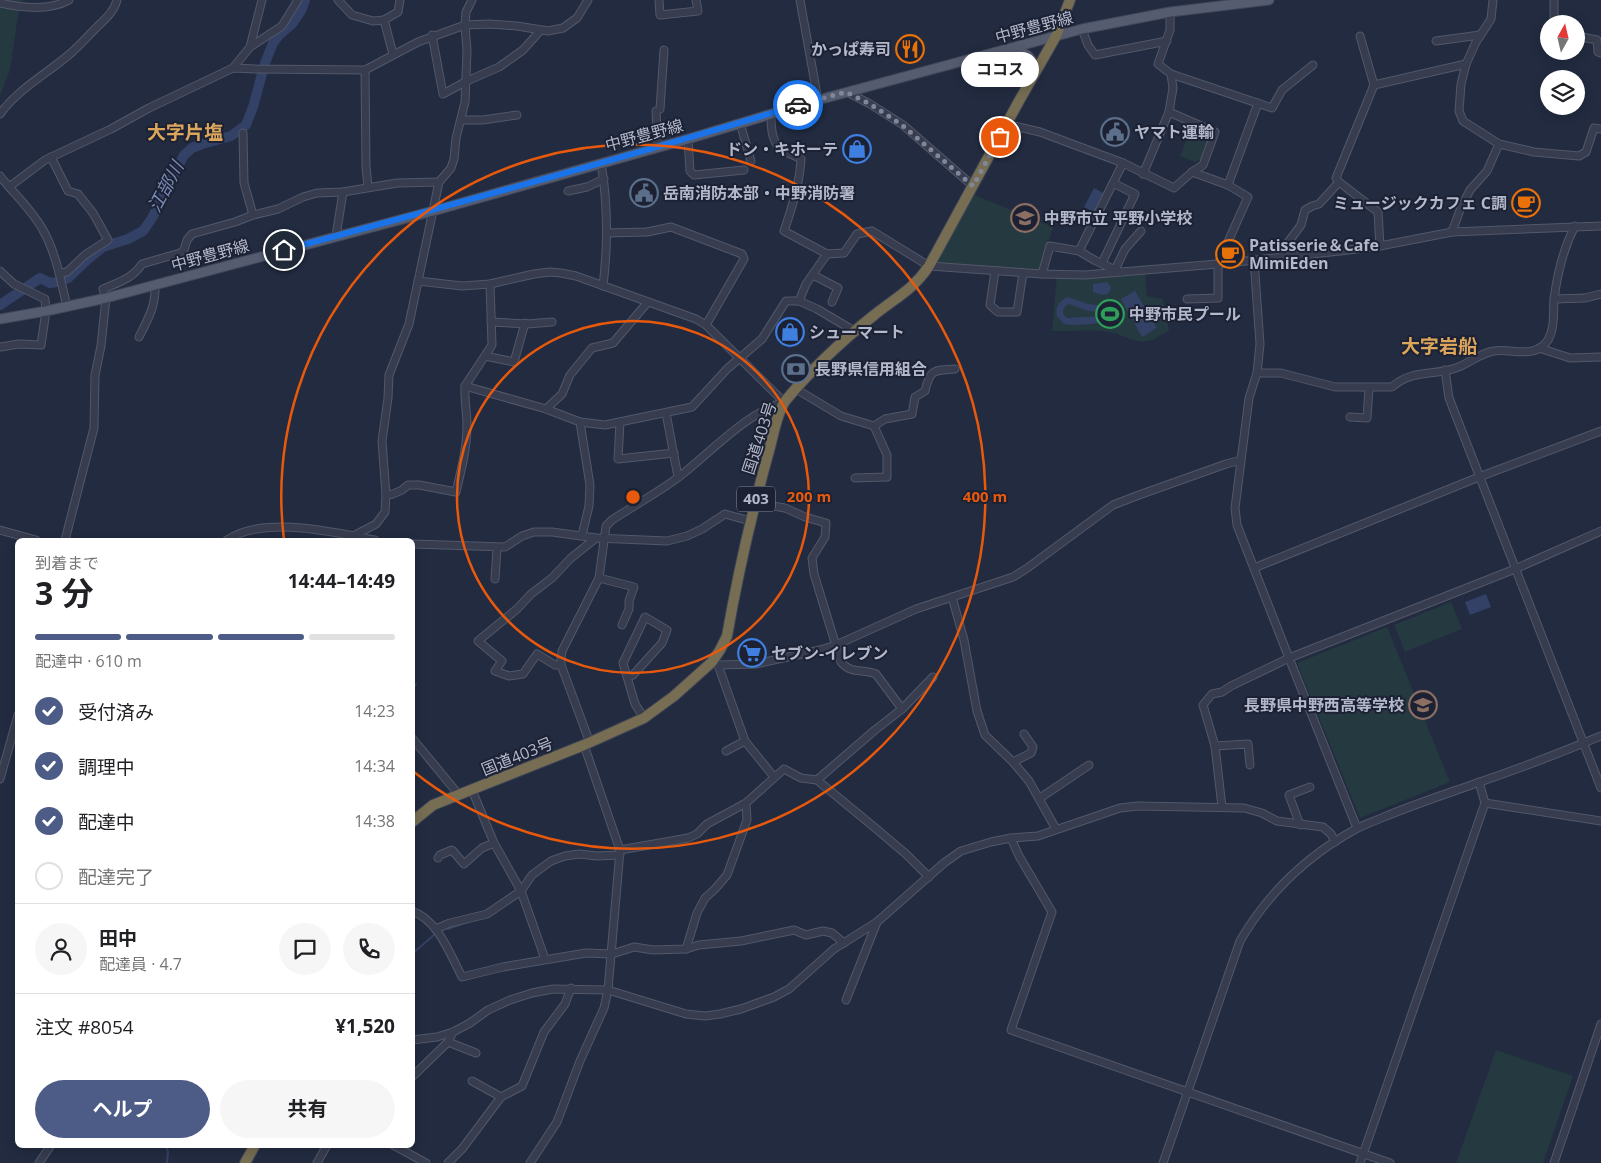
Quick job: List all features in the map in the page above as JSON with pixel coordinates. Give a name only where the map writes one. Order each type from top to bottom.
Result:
[{"type":"highway","name":"国道403号","points":[[415,820],[433,805],[587,744],[644,718],[715,663],[727,636],[754,503],[784,402],[837,348],[874,316],[911,288],[930,266],[1030,80],[1056,36],[1070,0]]},
{"type":"highway","points":[[245,1163],[253,1148]]},
{"type":"main road","name":"中野豊野線","points":[[0,319],[106,298],[432,211],[601,162],[658,148],[846,92],[1082,29],[1170,12],[1269,0]]},
{"type":"main road","points":[[1007,50],[1017,51],[1030,58],[1033,64],[1030,80]]},
{"type":"street","points":[[0,3],[50,7],[69,0]]},
{"type":"street","points":[[0,114],[5,106],[72,53],[108,16],[116,0]]},
{"type":"street","points":[[250,47],[262,0]]},
{"type":"street","points":[[9,187],[51,157],[234,68],[250,47],[282,26],[298,0]]},
{"type":"street","points":[[338,0],[352,15],[373,21],[384,20],[398,12],[400,0]]},
{"type":"street","points":[[230,538],[237,534],[264,528],[306,527],[352,538],[376,524],[385,512],[386,495],[382,441],[389,374],[409,324],[439,182],[451,168],[454,159],[467,81],[466,12],[472,0]]},
{"type":"street","points":[[234,68],[256,70],[365,70],[392,54],[432,36],[465,25],[517,26],[540,31],[563,28],[577,18],[588,0]]},
{"type":"street","points":[[659,0],[660,15],[698,11],[696,0]]},
{"type":"street","points":[[800,0],[818,100]]},
{"type":"street","points":[[1493,0],[1491,19],[1476,42],[1466,64],[1461,84],[1459,111],[1463,121],[1499,144],[1534,152],[1579,156],[1586,152],[1594,128],[1601,129]]},
{"type":"street","points":[[1554,0],[1554,15]]},
{"type":"street","points":[[1170,12],[1170,30],[1158,64],[1171,74],[1272,108],[1282,90],[1313,65]]},
{"type":"street","points":[[384,20],[392,54]]},
{"type":"street","points":[[1082,29],[1095,55],[1167,41]]},
{"type":"street","points":[[432,36],[443,94],[499,67],[523,50],[540,31]]},
{"type":"street","points":[[1360,36],[1374,85],[1336,178],[1378,212],[1380,246]]},
{"type":"street","points":[[1436,41],[1480,36]]},
{"type":"street","points":[[1585,38],[1597,40],[1598,52],[1601,53]]},
{"type":"street","points":[[658,148],[658,110],[664,50]]},
{"type":"street","points":[[1374,85],[1466,64]]},
{"type":"street","points":[[365,70],[368,187]]},
{"type":"street","points":[[1142,174],[1169,112],[1173,88],[1171,74]]},
{"type":"street","points":[[846,92],[870,104],[902,125],[973,186]]},
{"type":"street","points":[[1228,185],[1258,103]]},
{"type":"street","points":[[1006,124],[1040,132],[1123,163],[1142,174],[1174,188],[1203,165],[1215,132],[1169,112]]},
{"type":"street","points":[[771,114],[772,132],[775,141],[780,148],[801,159],[791,212],[784,231],[827,254],[844,253],[857,234],[872,231],[930,266],[1023,273],[1085,275],[1218,264],[1380,246],[1452,232],[1601,226]]},
{"type":"street","points":[[462,120],[483,120],[517,115]]},
{"type":"street","points":[[740,123],[751,161]]},
{"type":"street","points":[[243,133],[244,183],[253,215]]},
{"type":"street","points":[[688,139],[690,170],[694,175],[744,170]]},
{"type":"street","points":[[1452,232],[1470,190],[1486,171],[1499,144]]},
{"type":"street","points":[[51,157],[68,191],[78,194],[93,213],[108,240],[85,255],[67,272],[60,274]]},
{"type":"street","points":[[601,162],[607,207],[603,286]]},
{"type":"street","points":[[1079,251],[1123,163]]},
{"type":"street","points":[[1187,300],[1218,298],[1218,264],[1248,197],[1228,185],[1192,172]]},
{"type":"street","points":[[0,176],[43,230],[60,274],[67,307]]},
{"type":"street","points":[[568,191],[586,187],[604,179]]},
{"type":"street","points":[[66,538],[94,428],[95,375],[101,346],[106,298],[103,289],[132,276],[142,264],[180,253],[184,250],[187,240],[192,234],[253,215],[278,210],[317,192],[343,192],[397,183],[439,182]]},
{"type":"street","points":[[1282,257],[1284,248],[1301,225],[1304,210],[1319,204],[1339,182]]},
{"type":"street","points":[[1102,263],[1135,194],[1113,183]]},
{"type":"street","points":[[336,236],[343,192]]},
{"type":"street","points":[[1540,348],[1547,341],[1553,327],[1554,299],[1568,239],[1575,226]]},
{"type":"street","points":[[607,233],[647,232],[671,227],[742,254],[744,259],[706,325]]},
{"type":"street","points":[[1118,271],[1126,249],[1141,231]]},
{"type":"street","points":[[1042,274],[1050,246],[1079,251],[1118,271]]},
{"type":"street","points":[[799,301],[802,292],[827,254]]},
{"type":"street","points":[[1254,260],[1260,344],[1257,373],[1249,398],[1241,460],[1235,508],[1237,525],[1288,658],[1357,828]]},
{"type":"street","points":[[995,271],[990,305],[998,312],[1017,312],[1023,273]]},
{"type":"street","points":[[0,272],[14,284],[45,299],[46,311],[41,345],[19,344],[0,347]]},
{"type":"street","points":[[418,281],[462,286],[490,284],[550,272],[576,276],[706,325],[784,402],[758,414],[678,477],[612,520],[606,526],[600,538],[599,578],[562,651],[561,665],[620,853],[612,954],[604,1008],[580,1060],[557,1122],[530,1163]]},
{"type":"street","points":[[813,274],[838,288],[832,302]]},
{"type":"street","points":[[386,495],[393,494],[408,486],[420,485],[456,492],[465,452],[467,426],[464,394],[466,386],[492,345],[490,284]]},
{"type":"street","points":[[139,337],[156,298],[155,285]]},
{"type":"street","points":[[1554,299],[1584,298],[1601,294]]},
{"type":"street","points":[[466,386],[580,422],[605,424],[620,422],[692,407],[727,369],[762,339],[786,301],[799,301],[817,309],[856,332]]},
{"type":"street","points":[[546,410],[562,394],[570,375],[592,348],[613,343],[647,303]]},
{"type":"street","points":[[491,322],[525,324],[552,322]]},
{"type":"street","points":[[485,356],[514,362],[525,324]]},
{"type":"street","points":[[1257,373],[1281,373],[1335,387],[1392,388],[1400,380],[1414,375],[1457,368],[1483,354],[1496,350],[1522,352],[1540,348],[1570,358],[1600,359]]},
{"type":"street","points":[[796,389],[840,416],[874,426],[885,419],[912,414],[915,397],[925,392],[928,378],[937,370],[955,369]]},
{"type":"street","points":[[1446,370],[1449,398],[1601,788]]},
{"type":"street","points":[[1350,418],[1367,418],[1369,388]]},
{"type":"street","points":[[666,412],[678,477]]},
{"type":"street","points":[[580,422],[590,485],[589,506],[582,535]]},
{"type":"street","points":[[620,422],[618,459],[674,453]]},
{"type":"street","points":[[855,478],[887,476],[887,455],[874,426]]},
{"type":"street","points":[[1254,568],[1479,477],[1601,431]]},
{"type":"street","points":[[774,777],[745,741],[715,663],[756,664],[836,645],[916,609],[1002,581],[1026,569],[1113,505],[1241,460]]},
{"type":"street","points":[[754,503],[785,508],[826,523],[825,537],[812,558],[814,574],[841,662],[850,670],[876,674],[902,709]]},
{"type":"street","points":[[415,544],[505,548],[522,536],[534,532],[552,532],[600,538],[667,541],[687,536],[725,514],[750,521]]},
{"type":"street","points":[[0,530],[29,538]]},
{"type":"street","points":[[1222,807],[1215,746],[1203,705],[1212,694],[1222,692],[1230,686],[1288,658],[1515,569],[1601,532]]},
{"type":"street","points":[[561,665],[555,665],[537,654],[523,674],[509,676],[496,672],[502,660],[478,641],[552,578],[571,558],[600,538]]},
{"type":"street","points":[[495,579],[496,548]]},
{"type":"street","points":[[599,578],[634,587],[629,601],[629,609],[622,625]]},
{"type":"street","points":[[952,597],[964,640],[978,711],[985,735],[1013,762],[1029,781],[1056,829]]},
{"type":"street","points":[[627,677],[633,675],[662,643],[667,630],[645,617],[623,663],[627,677],[635,704],[644,718]]},
{"type":"street","points":[[817,780],[902,709],[933,677]]},
{"type":"street","points":[[0,779],[15,726]]},
{"type":"street","points":[[1013,762],[1031,753],[1033,747],[1024,734]]},
{"type":"street","points":[[1163,1163],[1240,941],[1253,918],[1296,871],[1319,852],[1357,828],[1601,736]]},
{"type":"street","points":[[726,751],[745,741]]},
{"type":"street","points":[[415,742],[459,795]]},
{"type":"street","points":[[1215,746],[1248,744],[1250,765]]},
{"type":"street","points":[[1040,798],[1089,765]]},
{"type":"street","points":[[436,929],[450,923],[487,914],[521,891],[532,875],[551,861],[578,854],[597,856],[620,853],[688,838],[697,834],[707,824],[746,803],[784,769],[801,778],[817,780],[906,854],[928,877]]},
{"type":"street","points":[[1360,1163],[1485,803],[1479,782]]},
{"type":"street","points":[[1281,798],[1310,787]]},
{"type":"street","points":[[472,790],[494,843],[521,891],[545,959]]},
{"type":"street","points":[[1289,795],[1300,825]]},
{"type":"street","points":[[686,949],[705,898],[727,874],[747,820],[746,803]]},
{"type":"street","points":[[1485,803],[1601,821]]},
{"type":"street","points":[[415,1040],[436,1037],[453,1032],[488,1010],[510,1000],[553,989],[608,990],[686,1014],[705,1016],[741,1009],[774,997],[788,989],[844,943],[878,922],[944,863],[961,851],[1011,838],[1038,836],[1120,808],[1138,806],[1244,808],[1277,820],[1323,827],[1331,834],[1335,842]]},
{"type":"street","points":[[1011,838],[1019,856],[1052,912],[1011,1030],[1390,1163]]},
{"type":"street","points":[[438,858],[440,855],[452,850],[464,864],[482,848],[494,843]]},
{"type":"street","points":[[415,912],[436,929],[462,977],[545,959],[586,953],[612,954],[634,947],[653,950],[686,949],[699,945],[741,941],[794,930],[806,935],[823,931],[832,933],[844,943]]},
{"type":"street","points":[[846,1000],[878,922]]},
{"type":"street","points":[[448,1163],[462,1149],[501,1097],[522,1086],[544,1032],[564,1004],[571,988]]},
{"type":"street","points":[[1554,1163],[1601,1024]]},
{"type":"street","points":[[415,1074],[448,1042],[453,1032]]},
{"type":"street","points":[[448,1042],[476,1052]]},
{"type":"street","points":[[472,1081],[501,1097]]},
{"type":"street","points":[[39,1163],[49,1148]]},
{"type":"street","points":[[317,1163],[324,1148]]},
{"type":"street","points":[[398,1148],[426,1163]]},
{"type":"shaded area","points":[[0,0],[26,0],[20,2],[10,70],[0,96]]},
{"type":"shaded area","points":[[1191,129],[1210,137],[1201,159],[1195,162],[1180,156]]},
{"type":"shaded area","points":[[972,194],[1053,227],[1040,270],[936,263]]},
{"type":"shaded area","name":"中野市民プール","points":[[1145,270],[1147,296],[1163,299],[1169,331],[1144,342],[1135,341],[1114,333],[1091,330],[1052,331],[1057,274]]},
{"type":"shaded area","points":[[1451,602],[1462,629],[1405,652],[1394,625]]},
{"type":"shaded area","points":[[1387,627],[1450,782],[1360,818],[1297,663]]},
{"type":"shaded area","points":[[1496,1050],[1573,1076],[1543,1163],[1456,1163]]},
{"type":"water","points":[[1094,188],[1103,193],[1094,212],[1084,207]]},
{"type":"water","points":[[1107,282],[1111,287],[1107,294],[1102,295],[1093,292],[1093,284]]},
{"type":"water","points":[[1135,291],[1157,328],[1142,337],[1121,299]]},
{"type":"water","points":[[1068,297],[1088,304],[1106,306],[1111,312],[1110,318],[1109,320],[1094,324],[1064,324],[1057,316],[1057,310],[1060,302]],"holes":[[[1069,304],[1088,311],[1104,312],[1105,315],[1067,318],[1063,313],[1065,307]]]},
{"type":"water","points":[[1486,594],[1491,607],[1470,615],[1465,602]]},
{"type":"waterway","name":"江部川","points":[[0,305],[40,278],[50,283],[68,278],[103,247],[128,239],[143,231],[152,218],[184,155],[192,148],[231,136],[246,125],[273,43],[292,24],[301,11],[305,0]]},
{"type":"waterway","points":[[448,929],[471,921]]},
{"type":"waterway","points":[[415,951],[434,935]]},
{"type":"waterway","points":[[167,1148],[167,1163]]},
{"type":"waterway","points":[[251,1163],[253,1158]]},
{"type":"way so far","points":[[798,105],[846,92],[870,104],[902,125],[973,186],[1000,137]]},
{"type":"place","name":"かっぱ寿司","points":[[910,49]]},
{"type":"place","name":"ヤマト運輸","points":[[1115,132]]},
{"type":"place","name":"ココス","points":[[1000,137]]},
{"type":"place","name":"ドン・キホーテ","points":[[857,149]]},
{"type":"place","name":"岳南消防本部・中野消防署","points":[[644,193]]},
{"type":"place","name":"ミュージックカフェ C調","points":[[1526,203]]},
{"type":"place","name":"中野市立 平野小学校","points":[[1025,218]]},
{"type":"place","name":"Patisserie＆Cafe MimiEden","points":[[1230,254]]},
{"type":"place","name":"中野市民プール","points":[[1110,314]]},
{"type":"place","name":"シューマート","points":[[790,332]]},
{"type":"place","name":"長野県信用組合","points":[[796,369]]},
{"type":"place","name":"セブン-イレブン","points":[[752,653]]},
{"type":"place","name":"長野県中野西高等学校","points":[[1423,705]]},
{"type":"district","name":"大字片塩","points":[[185,132]]},
{"type":"district","name":"大字岩船","points":[[1439,346]]},
{"type":"route","points":[[284,250],[658,148],[798,105]]}]
